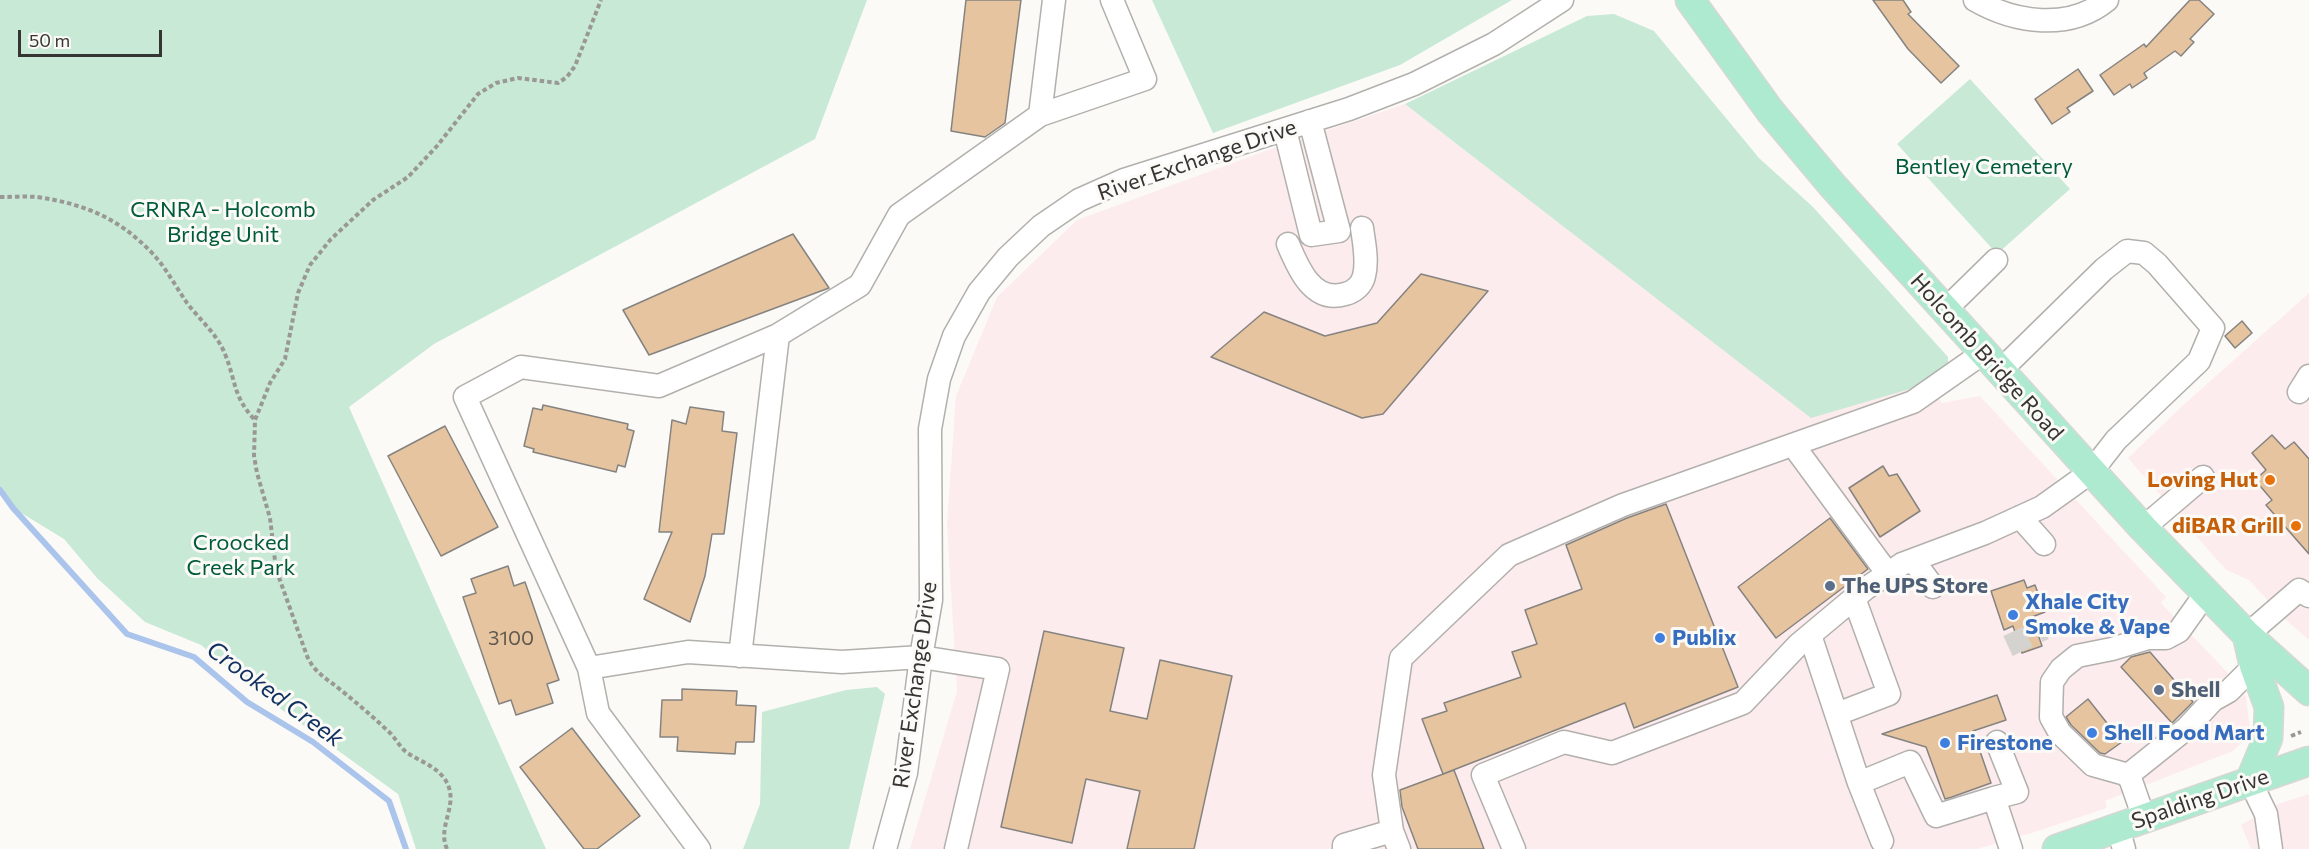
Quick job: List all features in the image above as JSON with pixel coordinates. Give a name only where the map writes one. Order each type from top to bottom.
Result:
[{"type":"main road","name":"Holcomb Bridge Road","points":[[1690,0],[1770,111],[1832,185],[2143,528],[2247,635],[2309,692]]},
{"type":"main road","points":[[2247,635],[2254,666],[2269,707],[2268,738],[2250,781]]},
{"type":"main road","name":"Spalding Drive","points":[[2057,849],[2128,832],[2250,781],[2309,761]]},
{"type":"street","points":[[1040,115],[1054,0]]},
{"type":"street","points":[[699,849],[598,713],[589,668],[465,397],[521,367],[659,386],[778,335],[860,285],[899,215],[1040,115],[1145,80],[1112,0]]},
{"type":"street","name":"River Exchange Drive","points":[[885,849],[906,773],[921,657],[932,600],[930,429],[939,379],[950,347],[979,292],[1008,257],[1033,233],[1079,200],[1124,180],[1310,122],[1414,84],[1494,44],[1562,0]]},
{"type":"street","points":[[1976,0],[2000,12],[2025,20],[2051,21],[2096,9],[2107,0]]},
{"type":"street","points":[[1285,130],[1311,235],[1339,231],[1310,122]]},
{"type":"street","points":[[1288,244],[1299,269],[1313,289],[1335,297],[1354,292],[1364,277],[1365,254],[1362,228]]},
{"type":"street","points":[[1344,847],[1395,840],[1384,775],[1401,658],[1509,555],[1623,505],[1913,402],[1991,362],[2127,251],[2144,253],[2176,284],[2213,328],[2199,361],[2116,440],[2091,472],[2042,507],[1985,533],[1902,564],[1854,598],[1810,635],[1743,703],[1612,753],[1564,741],[1483,775],[1514,849]]},
{"type":"street","points":[[1945,310],[1996,260]]},
{"type":"street","points":[[740,656],[778,335]]},
{"type":"street","points":[[1793,445],[1888,574]]},
{"type":"street","points":[[2143,528],[2204,477]]},
{"type":"street","points":[[2020,517],[2044,544]]},
{"type":"street","points":[[1913,560],[1934,587]]},
{"type":"street","points":[[2247,635],[2299,591],[2309,596]]},
{"type":"street","points":[[2127,776],[2093,765],[2060,733],[2051,717],[2052,682],[2061,669],[2077,656],[2112,649],[2148,638],[2166,638],[2179,631],[2206,593]]},
{"type":"street","points":[[1837,714],[1889,694],[1854,598]]},
{"type":"street","points":[[1810,635],[1859,783],[1877,846]]},
{"type":"street","points":[[589,668],[688,652],[842,662],[921,657],[998,669],[956,849]]},
{"type":"street","points":[[2127,776],[2187,728],[2213,700],[2229,691],[2254,666]]},
{"type":"street","points":[[1859,783],[1910,762],[1936,816],[2017,792],[1997,742]]},
{"type":"street","points":[[2127,776],[2128,832]]},
{"type":"street","points":[[2250,781],[2266,814],[2271,849]]},
{"type":"street","points":[[1994,798],[2011,849]]},
{"type":"path","points":[[447,849],[443,840],[443,832],[452,800],[451,792],[443,777],[425,762],[401,748],[391,733],[334,684],[320,676],[312,668],[306,656],[276,569],[270,518],[254,456],[255,420],[270,383],[285,359],[298,293],[310,265],[331,239],[373,200],[408,177],[437,146],[478,94],[496,83],[518,78],[558,83],[567,77],[575,66],[601,0]]},
{"type":"path","points":[[0,197],[35,197],[64,203],[100,213],[123,227],[154,255],[190,306],[213,333],[225,355],[234,389],[245,410],[255,420]]},
{"type":"path","points":[[2291,736],[2301,732]]},
{"type":"shaded area","points":[[1405,104],[1811,417],[1927,384],[1942,403],[1980,396],[2166,597],[2161,603],[2226,671],[2246,697],[2250,728],[2246,739],[2233,751],[2105,801],[2107,808],[1977,849],[910,849],[957,691],[947,524],[956,396],[997,297],[1077,220],[1265,151]]},
{"type":"shaded area","points":[[2309,293],[2309,640],[2285,619],[2249,580],[2226,570],[2128,458],[2180,408]]},
{"type":"shaded area","points":[[2309,794],[2309,849],[2251,849],[2241,825],[2275,805]]},
{"type":"green space","name":"CRNRA - Holcomb Bridge Unit","points":[[0,0],[867,0],[815,139],[434,344],[349,407],[546,849],[416,849],[398,794],[260,694],[201,645],[145,622],[97,578],[64,539],[13,508],[0,490]]},
{"type":"green space","points":[[1152,0],[1512,0],[1400,65],[1213,133]]},
{"type":"green space","points":[[1614,14],[1654,31],[1759,158],[1813,207],[1948,357],[1948,366],[1927,384],[1811,418],[1405,104],[1587,16]]},
{"type":"green space","name":"Bentley Cemetery","points":[[1970,79],[2070,189],[1997,254],[1897,144]]},
{"type":"green space","points":[[877,687],[885,694],[849,849],[743,849],[760,804],[762,712],[846,690]]},
{"type":"building","points":[[966,0],[1021,0],[1005,123],[985,137],[951,131]]},
{"type":"building","points":[[1873,0],[1903,0],[1911,12],[1908,14],[1959,66],[1941,83],[1908,49]]},
{"type":"building","points":[[2190,0],[2199,0],[2214,14],[2190,39],[2194,42],[2181,56],[2175,51],[2144,73],[2147,78],[2132,88],[2130,84],[2114,95],[2100,75],[2144,44],[2146,47]]},
{"type":"building","points":[[2078,69],[2093,91],[2067,108],[2070,112],[2052,124],[2035,99]]},
{"type":"building","points":[[793,234],[829,288],[649,355],[623,310]]},
{"type":"building","points":[[1421,274],[1488,291],[1383,414],[1362,418],[1211,357],[1264,312],[1325,336],[1377,323]]},
{"type":"building","points":[[2242,321],[2252,333],[2235,348],[2225,336]]},
{"type":"building","points":[[543,405],[628,424],[627,429],[634,431],[625,467],[618,465],[616,472],[533,452],[534,449],[524,446],[533,408],[542,410]]},
{"type":"building","points":[[690,407],[724,412],[722,431],[737,433],[724,534],[712,534],[705,576],[690,622],[644,599],[672,532],[659,532],[672,420],[686,424]]},
{"type":"building","points":[[445,426],[498,527],[441,556],[388,456]]},
{"type":"building","points":[[2272,435],[2285,449],[2294,442],[2309,459],[2309,554],[2266,505],[2272,500],[2255,480],[2266,470],[2252,453]]},
{"type":"building","points":[[1883,466],[1889,476],[1897,474],[1920,511],[1880,537],[1849,488]]},
{"type":"building","points":[[1666,504],[1738,687],[1634,728],[1625,703],[1443,774],[1422,719],[1447,711],[1444,703],[1521,677],[1512,652],[1537,644],[1525,610],[1582,589],[1566,545],[1627,518]]},
{"type":"building","points":[[1830,518],[1868,569],[1776,638],[1738,587]]},
{"type":"building","points":[[508,566],[514,586],[525,582],[559,680],[547,684],[553,703],[516,715],[511,700],[499,704],[463,597],[476,593],[471,579]]},
{"type":"building","points":[[2024,580],[2027,588],[2035,585],[2045,612],[2032,617],[2042,646],[2022,653],[2013,626],[2004,630],[1991,591]]},
{"type":"building","points":[[1044,631],[1124,648],[1110,711],[1147,719],[1160,660],[1232,676],[1194,849],[1127,849],[1140,791],[1086,779],[1072,843],[1001,827]]},
{"type":"building","points":[[2150,652],[2193,702],[2172,723],[2121,667],[2131,657]]},
{"type":"building","points":[[682,689],[737,691],[736,705],[756,706],[754,742],[736,742],[735,754],[677,751],[678,737],[660,737],[662,700],[682,700]]},
{"type":"building","name":"Firestone","points":[[1997,695],[2006,720],[1973,731],[1991,783],[1952,797],[1945,799],[1926,747],[1882,734]]},
{"type":"building","points":[[2088,699],[2122,742],[2105,754],[2100,753],[2071,725],[2066,717]]},
{"type":"building","points":[[572,728],[640,816],[597,849],[584,849],[520,767]]},
{"type":"building","points":[[1454,770],[1484,849],[1418,849],[1402,807],[1400,790]]},
{"type":"waterway","name":"Crooked Creek","points":[[0,490],[13,508],[127,634],[194,657],[247,702],[313,742],[389,801],[406,849]]},
{"type":"tunnel","points":[[2008,646],[2044,629]]},
{"type":"place","name":"Loving Hut","points":[[2270,480]]},
{"type":"place","name":"diBAR Grill","points":[[2296,526]]},
{"type":"place","name":"The UPS Store","points":[[1830,586]]},
{"type":"place","name":"Xhale City Smoke & Vape","points":[[2013,615]]},
{"type":"place","name":"Publix","points":[[1660,638]]},
{"type":"place","name":"Shell","points":[[2159,690]]},
{"type":"place","name":"Shell Food Mart","points":[[2092,733]]},
{"type":"place","name":"Firestone","points":[[1945,743]]},
{"type":"park label","name":"Croocked Creek Park","points":[[241,556]]}]
